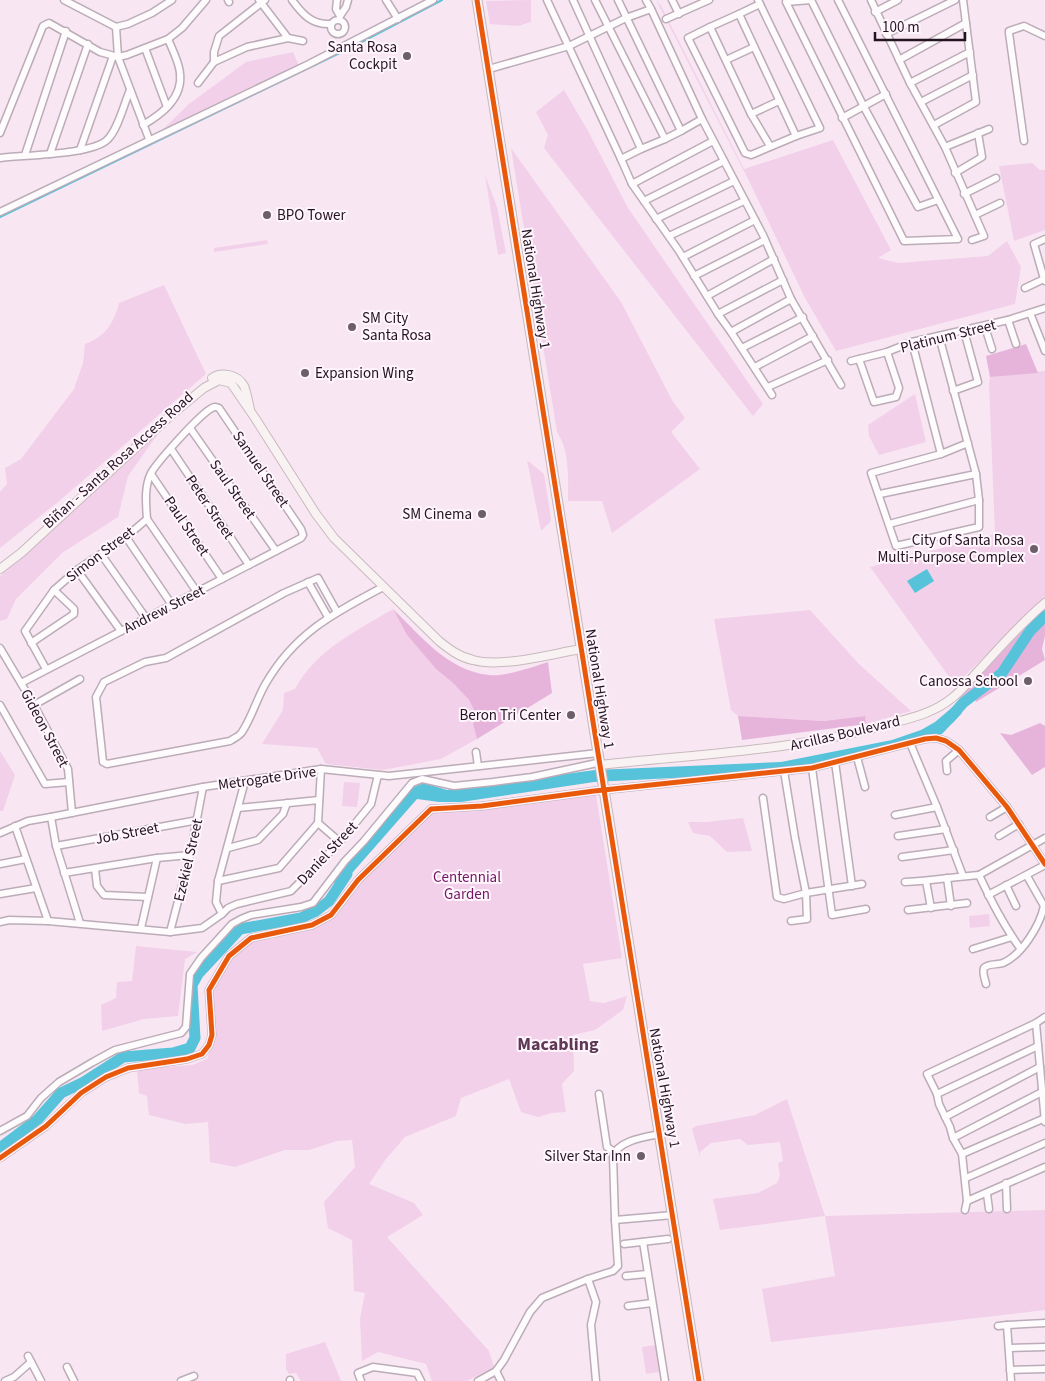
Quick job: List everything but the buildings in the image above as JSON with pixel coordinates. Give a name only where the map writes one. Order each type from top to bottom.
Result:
[{"type":"highway","name":"National Highway 1","points":[[477,0],[699,1381]]},
{"type":"main road","name":"Biñan - Santa Rosa Access Road","points":[[0,569],[21,553],[166,413],[217,375],[227,374],[243,384],[250,411],[326,528],[383,587],[449,650],[471,660],[493,663],[581,649]]},
{"type":"main road","name":"Biñan - Santa Rosa Access Road","points":[[0,564],[128,451]]},
{"type":"main road","name":"Arcillas Boulevard","points":[[598,760],[787,746],[870,730],[918,716],[935,710],[952,698],[1045,603]]},
{"type":"street","points":[[64,0],[116,27],[128,24],[152,13],[172,0]]},
{"type":"street","points":[[0,134],[2,124],[43,26],[48,23],[66,31],[100,52],[116,56],[168,39],[182,28],[206,0]]},
{"type":"street","points":[[292,0],[313,22],[321,25],[332,24],[340,18],[348,0]]},
{"type":"street","points":[[332,24],[333,33],[337,35],[342,34],[345,28],[336,9],[337,0]]},
{"type":"street","points":[[386,0],[398,19]]},
{"type":"street","points":[[0,212],[309,64],[433,0]]},
{"type":"street","points":[[546,0],[632,184],[683,257],[772,395]]},
{"type":"street","points":[[573,0],[641,149]]},
{"type":"street","points":[[595,0],[665,139]]},
{"type":"street","points":[[618,0],[681,131]]},
{"type":"street","points":[[646,0],[662,21],[702,119],[765,240],[791,300],[841,385]]},
{"type":"street","points":[[672,0],[679,14]]},
{"type":"street","points":[[662,21],[709,0]]},
{"type":"street","points":[[838,0],[958,239],[904,241],[786,2],[811,0],[864,107],[918,207],[938,200]]},
{"type":"street","points":[[870,0],[910,83],[945,147],[984,236],[972,240]]},
{"type":"street","points":[[875,12],[898,0]]},
{"type":"street","points":[[886,34],[955,0]]},
{"type":"street","points":[[934,125],[976,102],[963,0]]},
{"type":"street","points":[[214,62],[214,52],[219,36],[262,1],[288,38]]},
{"type":"street","points":[[759,2],[820,128],[751,155],[745,153],[688,38],[739,14],[759,2]]},
{"type":"street","points":[[489,71],[569,46],[626,18],[651,9]]},
{"type":"street","points":[[739,14],[796,136]]},
{"type":"street","points":[[899,60],[966,23]]},
{"type":"street","points":[[1024,141],[1009,33],[1022,26],[1045,36]]},
{"type":"street","points":[[80,150],[116,56],[116,27]]},
{"type":"street","points":[[710,27],[751,114],[770,146]]},
{"type":"street","points":[[25,155],[66,31]]},
{"type":"street","points":[[198,83],[214,62],[247,47],[288,38],[303,41]]},
{"type":"street","points":[[143,125],[159,116],[176,97],[180,85],[180,72],[168,39]]},
{"type":"street","points":[[50,154],[88,44]]},
{"type":"street","points":[[726,60],[754,47]]},
{"type":"street","points":[[145,48],[167,107]]},
{"type":"street","points":[[910,83],[970,52]]},
{"type":"street","points":[[116,56],[149,139]]},
{"type":"street","points":[[921,102],[973,75]]},
{"type":"street","points":[[0,158],[80,150],[93,147],[108,140],[115,128],[130,90]]},
{"type":"street","points":[[842,118],[886,94]]},
{"type":"street","points":[[751,114],[780,101]]},
{"type":"street","points":[[621,158],[665,139],[702,119]]},
{"type":"street","points":[[945,147],[989,129]]},
{"type":"street","points":[[955,173],[982,157],[978,133]]},
{"type":"street","points":[[632,184],[714,141]]},
{"type":"street","points":[[644,201],[724,161]]},
{"type":"street","points":[[964,194],[996,178]]},
{"type":"street","points":[[656,218],[734,181]]},
{"type":"street","points":[[669,236],[744,201]]},
{"type":"street","points":[[975,215],[1000,203]]},
{"type":"street","points":[[683,257],[755,220]]},
{"type":"street","points":[[1025,288],[1045,280],[1034,244],[1045,239]]},
{"type":"street","points":[[694,276],[765,240]]},
{"type":"street","points":[[707,296],[774,259]]},
{"type":"street","points":[[718,314],[783,280]]},
{"type":"street","points":[[731,332],[791,300]]},
{"type":"street","name":"Platinum Street","points":[[851,361],[887,352],[912,342],[985,327],[1045,308]]},
{"type":"street","points":[[1030,313],[1045,351]]},
{"type":"street","points":[[742,348],[803,318]]},
{"type":"street","points":[[1008,320],[1016,344]]},
{"type":"street","points":[[985,327],[992,349]]},
{"type":"street","points":[[954,391],[978,382],[964,331]]},
{"type":"street","points":[[755,367],[813,336]]},
{"type":"street","points":[[939,336],[968,443],[976,474],[979,500],[979,527],[896,546],[880,494],[871,473],[941,454],[968,443]]},
{"type":"street","points":[[912,342],[941,454]]},
{"type":"street","points":[[859,359],[874,402],[896,397],[899,388],[887,352]]},
{"type":"street","points":[[768,387],[828,360]]},
{"type":"street","name":"Simon Street","points":[[31,643],[25,631],[54,590],[77,570],[126,537],[147,519],[146,492],[151,474],[190,428],[210,409],[216,407]]},
{"type":"street","name":"Samuel Street","points":[[216,407],[221,410],[303,533]]},
{"type":"street","name":"Saul Street","points":[[190,428],[276,551]]},
{"type":"street","name":"Peter Street","points":[[171,449],[248,565]]},
{"type":"street","name":"Paul Street","points":[[151,474],[222,579]]},
{"type":"street","points":[[880,494],[976,474]]},
{"type":"street","points":[[889,524],[979,500]]},
{"type":"street","points":[[147,519],[196,592]]},
{"type":"street","name":"Andrew Street","points":[[21,683],[301,538],[303,533]]},
{"type":"street","points":[[126,537],[172,605]]},
{"type":"street","points":[[101,554],[146,618]]},
{"type":"street","points":[[77,570],[121,631]]},
{"type":"street","points":[[337,612],[318,578],[284,592],[166,658],[146,662],[104,682],[96,697],[103,762],[107,764],[230,741],[242,733],[266,683],[305,634],[328,617],[383,587]]},
{"type":"street","points":[[308,582],[328,617]]},
{"type":"street","points":[[46,669],[31,643],[74,614],[74,609],[54,590]]},
{"type":"street","name":"Gideon Street","points":[[0,648],[34,705],[68,769],[72,813]]},
{"type":"street","points":[[34,705],[80,678]]},
{"type":"street","points":[[0,705],[45,784],[69,782]]},
{"type":"street","points":[[0,1158],[40,1131],[81,1093],[106,1077],[128,1068],[187,1059],[202,1054],[212,1035],[209,990],[229,956],[252,938],[312,925],[331,915],[358,880],[428,810],[482,806],[604,790],[812,768],[936,738],[946,741],[959,750],[1007,807],[1045,864],[1027,876],[988,895]]},
{"type":"street","points":[[910,743],[946,829],[963,876]]},
{"type":"street","points":[[947,771],[946,761],[959,750]]},
{"type":"street","points":[[476,752],[478,766]]},
{"type":"street","points":[[857,757],[865,787]]},
{"type":"street","points":[[0,1131],[27,1116],[41,1098],[59,1082],[93,1062],[115,1050],[181,1032],[186,1028],[190,974],[201,958],[232,924],[251,915],[301,907],[313,903],[345,860],[364,841],[412,783],[422,779],[454,786],[484,783],[532,777],[598,760]]},
{"type":"street","name":"Metrogate Drive","points":[[0,833],[28,821],[203,787],[321,769],[389,776],[478,766],[598,760]]},
{"type":"street","points":[[835,762],[852,886]]},
{"type":"street","points":[[812,768],[832,915],[866,909]]},
{"type":"street","points":[[218,881],[279,868],[318,823],[321,769]]},
{"type":"street","points":[[784,771],[806,893],[808,919],[791,921]]},
{"type":"street","name":"Daniel Street","points":[[170,932],[202,928],[228,908],[237,904],[291,891],[340,842],[371,804],[378,775]]},
{"type":"street","points":[[222,914],[216,902],[218,881],[245,781]]},
{"type":"street","name":"Ezekiel Street","points":[[170,932],[198,820],[203,787]]},
{"type":"street","points":[[763,798],[777,897],[784,899],[806,893],[862,884]]},
{"type":"street","points":[[238,808],[319,800]]},
{"type":"street","points":[[228,848],[258,840],[283,814],[287,803]]},
{"type":"street","points":[[895,815],[937,807]]},
{"type":"street","points":[[990,817],[1007,807]]},
{"type":"street","points":[[50,817],[56,846],[80,923]]},
{"type":"street","name":"Job Street","points":[[56,846],[198,820]]},
{"type":"street","points":[[318,823],[340,842]]},
{"type":"street","points":[[1000,836],[1019,824]]},
{"type":"street","points":[[15,826],[48,920]]},
{"type":"street","points":[[898,836],[946,829]]},
{"type":"street","points":[[905,882],[926,882],[980,875],[1045,838]]},
{"type":"street","points":[[902,857],[954,850]]},
{"type":"street","points":[[64,873],[157,858],[190,855]]},
{"type":"street","points":[[141,928],[157,858]]},
{"type":"street","points":[[0,864],[26,859]]},
{"type":"street","points":[[96,869],[97,886],[104,895],[148,897]]},
{"type":"street","points":[[980,875],[988,895],[1020,948]]},
{"type":"street","points":[[986,984],[983,973],[987,966],[1002,963],[1014,956],[1037,927],[1044,906],[1027,876]]},
{"type":"street","points":[[947,878],[951,906]]},
{"type":"street","points":[[926,882],[930,908]]},
{"type":"street","points":[[1006,885],[1016,906]]},
{"type":"street","points":[[0,894],[36,888]]},
{"type":"street","points":[[908,910],[967,904]]},
{"type":"street","points":[[0,922],[10,920],[48,920],[170,932]]},
{"type":"street","points":[[973,950],[1012,937]]},
{"type":"street","points":[[965,1210],[967,1201],[966,1178],[962,1154],[953,1138],[939,1104],[937,1094],[927,1074],[1045,1017]]},
{"type":"street","points":[[1036,1023],[1045,1122]]},
{"type":"street","points":[[937,1094],[1038,1046]]},
{"type":"street","points":[[945,1117],[1040,1067]]},
{"type":"street","points":[[953,1138],[1042,1092]]},
{"type":"street","points":[[600,1094],[607,1147],[615,1152]]},
{"type":"street","points":[[962,1154],[1045,1118]]},
{"type":"street","points":[[478,1381],[496,1370],[504,1360],[530,1312],[542,1298],[613,1271],[618,1266],[613,1156],[625,1144],[660,1134]]},
{"type":"street","points":[[966,1178],[1045,1143]]},
{"type":"street","points":[[967,1201],[987,1194],[1006,1183],[1045,1167]]},
{"type":"street","points":[[1006,1183],[1007,1209]]},
{"type":"street","points":[[987,1194],[989,1209]]},
{"type":"street","points":[[615,1220],[673,1215]]},
{"type":"street","points":[[624,1244],[668,1239]]},
{"type":"street","points":[[643,1242],[665,1381]]},
{"type":"street","points":[[626,1276],[648,1274]]},
{"type":"street","points":[[588,1279],[596,1302],[591,1325],[596,1381]]},
{"type":"street","points":[[628,1306],[652,1303]]},
{"type":"street","points":[[998,1326],[1045,1323]]},
{"type":"street","points":[[1007,1325],[1011,1381]]},
{"type":"street","points":[[1009,1348],[1045,1347]]},
{"type":"street","points":[[5,1381],[15,1379],[29,1359],[41,1381]]},
{"type":"street","points":[[67,1367],[74,1381]]},
{"type":"street","points":[[361,1381],[358,1373],[372,1367],[417,1373],[421,1381]]},
{"type":"street","points":[[1010,1370],[1045,1369]]},
{"type":"street","points":[[496,1370],[501,1381]]},
{"type":"street","points":[[181,1381],[194,1376]]},
{"type":"green space","points":[[531,0],[531,22],[518,26],[490,24],[486,1]]},
{"type":"green space","points":[[656,0],[661,6],[744,169],[833,140],[891,250],[878,258],[898,263],[988,256],[1007,241],[1021,267],[1015,304],[836,351],[805,298],[749,181]]},
{"type":"green space","points":[[293,52],[299,66],[159,133],[189,104],[246,62]]},
{"type":"green space","points":[[564,90],[588,131],[628,208],[763,404],[753,416],[544,148],[548,135],[536,112]]},
{"type":"green space","points":[[511,148],[621,302],[672,400],[685,418],[671,432],[700,469],[612,533],[602,501],[568,501],[566,456],[557,432]]},
{"type":"green space","points":[[1032,163],[1040,170],[1045,170],[1045,230],[1014,241],[999,166]]},
{"type":"green space","points":[[485,175],[497,207],[506,253],[498,255]]},
{"type":"green space","points":[[267,240],[268,244],[214,252],[214,248]]},
{"type":"green space","points":[[164,285],[206,374],[58,502],[0,548],[0,492],[7,484],[5,468],[21,459],[74,389],[83,363],[85,344],[98,337],[108,328],[119,303]]},
{"type":"green space","points":[[1045,371],[1045,599],[955,685],[870,567],[995,534],[990,377]]},
{"type":"green space","points":[[915,394],[926,442],[879,455],[869,436],[868,425]]},
{"type":"green space","points":[[160,431],[128,476],[118,517],[62,553],[16,599],[7,619],[0,621],[0,576]]},
{"type":"green space","points":[[527,460],[544,474],[551,519],[541,531]]},
{"type":"green space","points":[[393,609],[407,635],[436,669],[469,700],[477,716],[473,724],[477,739],[441,759],[383,770],[326,764],[317,748],[262,744],[283,710],[284,693],[295,689],[304,675],[325,652]]},
{"type":"green space","points":[[810,610],[859,664],[911,711],[866,724],[864,716],[824,721],[738,716],[731,710],[714,619]]},
{"type":"green space","points":[[0,751],[15,775],[3,811],[0,811]]},
{"type":"green space","points":[[344,782],[360,783],[357,807],[342,806]]},
{"type":"green space","name":"Centennial Garden","points":[[596,795],[622,958],[583,964],[590,1001],[604,1003],[627,996],[623,1010],[595,1030],[573,1035],[574,1071],[562,1084],[566,1112],[538,1117],[521,1112],[509,1079],[461,1098],[456,1116],[405,1137],[386,1159],[369,1184],[414,1203],[423,1215],[387,1237],[489,1351],[494,1367],[467,1381],[432,1381],[426,1364],[378,1352],[362,1361],[360,1319],[365,1293],[354,1291],[352,1240],[328,1228],[324,1202],[355,1167],[352,1140],[337,1141],[309,1150],[285,1150],[235,1167],[210,1162],[208,1122],[185,1124],[149,1115],[147,1096],[139,1093],[137,1069],[192,1065],[207,1059],[215,1035],[211,992],[231,957],[255,940],[271,939],[313,926],[332,916],[357,878],[429,812]]},
{"type":"green space","points":[[743,818],[752,851],[727,852],[710,836],[693,833],[688,822],[707,822]]},
{"type":"green space","points":[[989,914],[990,926],[970,928],[969,916]]},
{"type":"green space","points":[[136,946],[197,952],[185,959],[178,1016],[144,1019],[102,1031],[101,1005],[116,998],[117,982],[132,981]]},
{"type":"green space","points":[[787,1099],[825,1216],[720,1230],[713,1199],[758,1193],[777,1183],[780,1176],[778,1163],[783,1161],[780,1142],[748,1145],[740,1139],[711,1143],[700,1152],[700,1157],[692,1129],[696,1126],[755,1115]]},
{"type":"green space","points":[[1045,1210],[1045,1310],[771,1342],[762,1289],[835,1276],[825,1216]]},
{"type":"green space","points":[[325,1342],[341,1381],[301,1381],[296,1373],[289,1374],[286,1369],[286,1354]]},
{"type":"green space","points":[[656,1345],[659,1372],[646,1374],[642,1347]]},
{"type":"shaded area","points":[[1026,344],[1038,373],[990,377],[986,356]]},
{"type":"shaded area","points":[[1045,607],[1045,636],[1042,649],[1045,660],[976,702],[974,696],[963,703],[959,697]]},
{"type":"shaded area","points":[[393,609],[436,651],[461,667],[474,672],[502,675],[548,662],[552,693],[477,739],[473,724],[477,716],[469,700],[436,669],[407,635]]},
{"type":"shaded area","points":[[738,716],[824,721],[865,716],[866,724],[742,740]]},
{"type":"shaded area","points":[[1040,723],[1045,726],[1045,767],[1032,775],[1000,733],[1011,735]]},
{"type":"water","points":[[927,569],[934,581],[915,593],[907,581]]},
{"type":"water","points":[[955,705],[962,713],[942,734],[817,765],[751,774],[594,782],[461,802],[417,799],[339,888],[333,881],[411,788],[424,783],[447,790],[595,770],[781,762],[892,740],[921,730],[935,722]]},
{"type":"waterway","points":[[0,217],[352,47],[442,0]]},
{"type":"waterway","points":[[949,719],[963,703],[1002,673],[1030,631],[1045,616]]},
{"type":"waterway","points":[[0,1148],[38,1119],[61,1093],[84,1082],[123,1057],[173,1053],[190,1048],[195,1038],[192,985],[198,974],[240,929],[301,918],[316,911],[329,901],[347,874]]},
{"type":"cycle path","points":[[477,0],[699,1381]]},
{"type":"cycle path","points":[[0,1158],[46,1126],[81,1093],[106,1077],[128,1068],[187,1059],[202,1054],[209,1045],[212,1035],[209,990],[229,956],[251,938],[312,925],[331,915],[358,880],[431,809],[482,806],[594,791],[812,768],[925,739],[936,738],[946,741],[959,750],[1007,807],[1045,864]]},
{"type":"place","name":"Santa Rosa Cockpit","points":[[407,56]]},
{"type":"place","name":"BPO Tower","points":[[267,215]]},
{"type":"place","name":"SM City Santa Rosa","points":[[352,327]]},
{"type":"place","name":"Expansion Wing","points":[[305,373]]},
{"type":"place","name":"SM Cinema","points":[[482,514]]},
{"type":"place","name":"City of Santa Rosa Multi-Purpose Complex","points":[[1034,549]]},
{"type":"place","name":"Canossa School","points":[[1028,681]]},
{"type":"place","name":"Beron Tri Center","points":[[571,715]]},
{"type":"place","name":"Silver Star Inn","points":[[641,1156]]},
{"type":"district","name":"Macabling","points":[[558,1044]]}]
